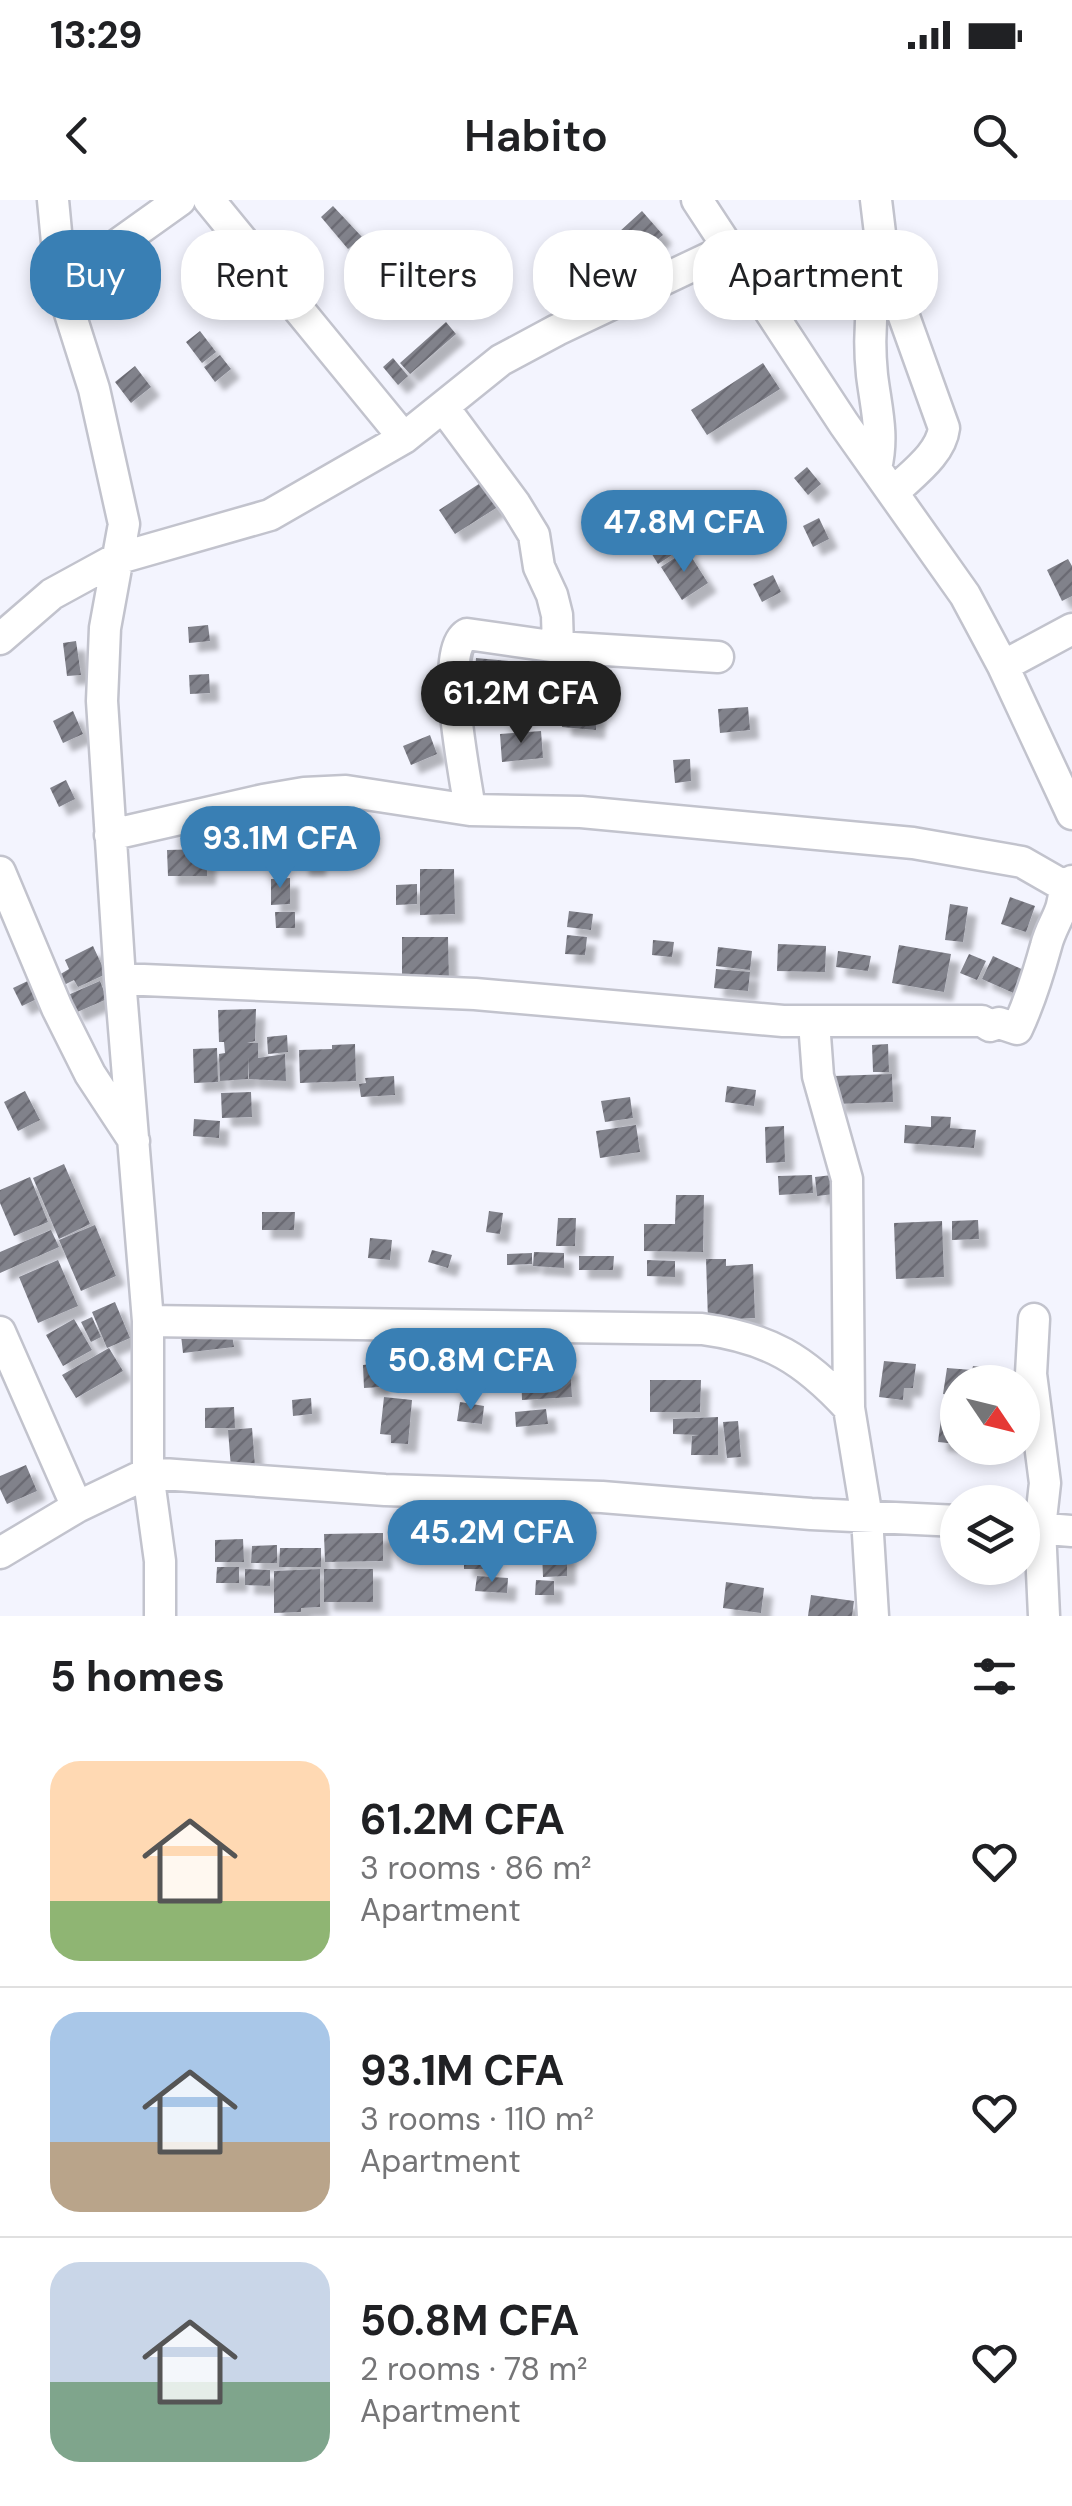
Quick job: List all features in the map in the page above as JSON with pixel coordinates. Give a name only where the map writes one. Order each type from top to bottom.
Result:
[{"type":"street","points":[[53,200],[56,230]]},
{"type":"street","points":[[138,230],[180,200]]},
{"type":"street","points":[[209,200],[404,438]]},
{"type":"street","points":[[697,200],[716,230]]},
{"type":"street","points":[[876,200],[879,230]]},
{"type":"street","points":[[0,638],[52,594],[116,559],[270,515],[404,438],[501,360],[693,266]]},
{"type":"street","points":[[72,320],[94,389],[124,524],[105,628],[102,701],[148,1321],[148,1473],[160,1562],[160,1616]]},
{"type":"street","points":[[776,320],[964,595],[1003,666],[1072,814]]},
{"type":"street","points":[[872,320],[870,350],[885,480]]},
{"type":"street","points":[[885,480],[935,450],[942,441],[944,428],[905,320]]},
{"type":"street","points":[[444,408],[516,504],[534,535],[539,568],[557,614],[558,647]]},
{"type":"street","points":[[1003,666],[1072,629]]},
{"type":"street","points":[[470,810],[452,678],[455,647],[460,638],[467,634],[558,647],[718,658]]},
{"type":"street","points":[[110,835],[304,793],[346,792],[470,810],[581,812],[913,843],[1022,862],[1068,884],[1065,906],[1046,942],[1040,973],[1017,1029],[998,1023],[990,1026],[982,1021],[814,1022],[475,994],[120,979]]},
{"type":"street","points":[[0,872],[57,1008],[90,1074],[136,1144]]},
{"type":"street","points":[[814,1022],[818,1076],[847,1179],[848,1408],[868,1518],[874,1616]]},
{"type":"street","points":[[1034,1319],[1031,1374],[1045,1483],[1040,1499]]},
{"type":"street","points":[[148,1321],[702,1328],[752,1337],[795,1358],[822,1379],[848,1408]]},
{"type":"street","points":[[0,1332],[77,1506]]},
{"type":"street","points":[[0,1552],[77,1506],[148,1473],[385,1490],[602,1497],[940,1520]]},
{"type":"street","points":[[1040,1529],[1072,1531]]},
{"type":"street","points":[[1039,1585],[1044,1616]]},
{"type":"building","points":[[333,206],[355,230],[344,230],[344,244],[321,217]]},
{"type":"building","points":[[642,211],[659,230],[621,230]]},
{"type":"building","points":[[446,322],[456,334],[410,374],[400,363]]},
{"type":"building","points":[[200,331],[216,352],[202,363],[186,342]]},
{"type":"building","points":[[220,355],[231,369],[215,382],[204,367]]},
{"type":"building","points":[[393,358],[408,376],[398,385],[383,367]]},
{"type":"building","points":[[763,363],[780,389],[707,435],[691,410]]},
{"type":"building","points":[[135,366],[151,387],[131,403],[115,382]]},
{"type":"building","points":[[807,467],[821,484],[808,495],[794,478]]},
{"type":"building","points":[[488,478],[504,503],[455,534],[439,510]]},
{"type":"building","points":[[605,493],[622,520],[604,531],[587,505]]},
{"type":"building","points":[[819,518],[829,539],[813,547],[803,526]]},
{"type":"building","points":[[673,519],[689,544],[658,564],[642,538]]},
{"type":"building","points":[[687,550],[708,583],[682,600],[661,567]]},
{"type":"building","points":[[1068,559],[1072,566],[1072,596],[1062,601],[1047,570]]},
{"type":"building","points":[[773,575],[781,592],[762,602],[753,584]]},
{"type":"building","points":[[208,625],[210,641],[189,643],[188,627]]},
{"type":"building","points":[[76,641],[81,675],[67,676],[63,643]]},
{"type":"building","points":[[476,658],[509,661],[508,677],[475,673]]},
{"type":"building","points":[[209,674],[210,693],[190,694],[189,675]]},
{"type":"building","points":[[748,707],[750,730],[720,733],[718,709]]},
{"type":"building","points":[[563,710],[597,713],[596,730],[562,727]]},
{"type":"building","points":[[73,711],[83,734],[63,743],[53,721]]},
{"type":"building","points":[[541,731],[543,758],[502,762],[500,734]]},
{"type":"building","points":[[430,735],[437,754],[411,765],[403,746]]},
{"type":"building","points":[[690,759],[691,781],[675,783],[673,760]]},
{"type":"building","points":[[66,780],[75,799],[59,807],[50,788]]},
{"type":"building","points":[[299,832],[317,832],[317,867],[300,867]]},
{"type":"building","points":[[207,849],[207,876],[168,876],[167,850]]},
{"type":"building","points":[[420,869],[454,869],[455,914],[420,915]]},
{"type":"building","points":[[290,878],[290,904],[271,905],[271,879]]},
{"type":"building","points":[[417,884],[417,904],[396,905],[396,885]]},
{"type":"building","points":[[1010,897],[1035,906],[1026,932],[1001,924]]},
{"type":"building","points":[[950,904],[968,907],[963,942],[945,940]]},
{"type":"building","points":[[569,911],[593,914],[591,930],[567,927]]},
{"type":"building","points":[[275,912],[295,912],[295,928],[276,928]]},
{"type":"building","points":[[567,935],[587,937],[585,955],[565,954]]},
{"type":"building","points":[[402,937],[448,937],[449,981],[402,982]]},
{"type":"building","points":[[653,940],[674,942],[672,957],[652,955]]},
{"type":"building","points":[[778,944],[826,946],[825,972],[777,971]]},
{"type":"building","points":[[899,945],[951,954],[944,992],[892,983]]},
{"type":"building","points":[[93,946],[106,974],[78,987],[74,980],[64,985],[59,975],[69,969],[65,960]]},
{"type":"building","points":[[718,947],[752,951],[750,970],[716,966]]},
{"type":"building","points":[[838,951],[871,956],[868,971],[836,967]]},
{"type":"building","points":[[969,954],[986,961],[977,980],[960,973]]},
{"type":"building","points":[[993,956],[1028,972],[1018,995],[982,979]]},
{"type":"building","points":[[716,969],[750,972],[748,991],[714,988]]},
{"type":"building","points":[[34,978],[43,996],[22,1006],[13,988]]},
{"type":"building","points":[[100,981],[107,999],[75,1013],[68,995]]},
{"type":"building","points":[[256,1009],[255,1041],[247,1043],[258,1043],[258,1058],[285,1054],[286,1081],[249,1079],[249,1057],[248,1079],[220,1081],[219,1054],[225,1053],[224,1042],[219,1042],[218,1010]]},
{"type":"building","points":[[287,1035],[288,1052],[268,1054],[267,1037]]},
{"type":"building","points":[[355,1044],[356,1081],[300,1083],[299,1050]]},
{"type":"building","points":[[888,1044],[889,1072],[873,1072],[872,1045]]},
{"type":"building","points":[[217,1048],[218,1082],[194,1083],[193,1049]]},
{"type":"building","points":[[892,1074],[893,1102],[835,1104],[834,1076]]},
{"type":"building","points":[[394,1076],[395,1095],[361,1097],[359,1084],[366,1083],[365,1078]]},
{"type":"building","points":[[727,1086],[756,1090],[754,1106],[725,1102]]},
{"type":"building","points":[[25,1091],[40,1120],[18,1131],[4,1102]]},
{"type":"building","points":[[251,1092],[252,1117],[222,1118],[221,1093]]},
{"type":"building","points":[[630,1097],[633,1118],[605,1122],[601,1101]]},
{"type":"building","points":[[931,1116],[951,1117],[950,1128],[976,1130],[974,1148],[904,1143],[905,1125],[931,1127]]},
{"type":"building","points":[[194,1119],[220,1121],[219,1138],[193,1136]]},
{"type":"building","points":[[636,1125],[640,1152],[600,1158],[596,1131]]},
{"type":"building","points":[[784,1126],[785,1162],[766,1163],[765,1127]]},
{"type":"building","points":[[64,1164],[90,1224],[59,1239],[33,1178]]},
{"type":"building","points":[[841,1174],[843,1193],[817,1196],[815,1177]]},
{"type":"building","points":[[812,1175],[813,1193],[779,1195],[778,1176]]},
{"type":"building","points":[[30,1177],[48,1222],[14,1236],[0,1203],[0,1190]]},
{"type":"building","points":[[676,1195],[704,1195],[703,1252],[644,1251],[644,1224],[675,1224]]},
{"type":"building","points":[[489,1211],[503,1213],[500,1234],[486,1232]]},
{"type":"building","points":[[262,1212],[295,1212],[294,1230],[262,1230]]},
{"type":"building","points":[[558,1218],[576,1218],[575,1246],[556,1246]]},
{"type":"building","points":[[978,1220],[979,1239],[952,1240],[952,1221]]},
{"type":"building","points":[[942,1221],[944,1277],[896,1279],[894,1223]]},
{"type":"building","points":[[95,1225],[116,1276],[81,1291],[59,1240]]},
{"type":"building","points":[[51,1230],[59,1247],[0,1273],[0,1252]]},
{"type":"building","points":[[370,1238],[392,1240],[390,1260],[368,1258]]},
{"type":"building","points":[[432,1250],[452,1255],[448,1268],[428,1262]]},
{"type":"building","points":[[534,1252],[564,1253],[564,1268],[533,1266]]},
{"type":"building","points":[[532,1253],[532,1264],[507,1265],[507,1254]]},
{"type":"building","points":[[579,1256],[614,1256],[613,1270],[579,1270]]},
{"type":"building","points":[[706,1259],[726,1259],[726,1266],[753,1264],[755,1318],[708,1320]]},
{"type":"building","points":[[58,1260],[78,1306],[38,1323],[19,1277]]},
{"type":"building","points":[[647,1260],[675,1261],[675,1277],[647,1276]]},
{"type":"building","points":[[115,1302],[130,1338],[107,1348],[92,1312]]},
{"type":"building","points":[[92,1317],[101,1337],[91,1342],[81,1322]]},
{"type":"building","points":[[74,1319],[92,1350],[63,1366],[46,1335]]},
{"type":"building","points":[[231,1329],[234,1347],[183,1353],[181,1335]]},
{"type":"building","points":[[109,1348],[123,1371],[76,1398],[62,1375]]},
{"type":"building","points":[[884,1361],[916,1364],[913,1388],[904,1388],[903,1400],[879,1397]]},
{"type":"building","points":[[380,1363],[381,1387],[364,1388],[363,1365]]},
{"type":"building","points":[[570,1365],[572,1397],[522,1400],[521,1368]]},
{"type":"building","points":[[650,1380],[701,1380],[700,1412],[650,1412]]},
{"type":"building","points":[[384,1397],[412,1400],[408,1444],[391,1443],[391,1435],[380,1434]]},
{"type":"building","points":[[311,1398],[312,1414],[293,1416],[292,1400]]},
{"type":"building","points":[[460,1402],[484,1406],[482,1424],[457,1421]]},
{"type":"building","points":[[234,1407],[235,1428],[205,1428],[205,1408]]},
{"type":"building","points":[[546,1409],[548,1424],[516,1427],[515,1412]]},
{"type":"building","points":[[718,1417],[718,1455],[691,1455],[692,1436],[699,1435],[673,1434],[673,1419]]},
{"type":"building","points":[[738,1421],[741,1457],[727,1458],[723,1422]]},
{"type":"building","points":[[252,1428],[255,1466],[231,1468],[228,1430]]},
{"type":"building","points":[[26,1465],[37,1491],[7,1504],[0,1489],[0,1476]]},
{"type":"building","points":[[383,1533],[383,1561],[325,1562],[324,1534]]},
{"type":"building","points":[[243,1539],[244,1562],[215,1562],[215,1540]]},
{"type":"building","points":[[277,1545],[277,1563],[251,1563],[252,1546]]},
{"type":"building","points":[[464,1547],[490,1547],[490,1569],[464,1569]]},
{"type":"building","points":[[280,1548],[321,1548],[321,1567],[279,1567]]},
{"type":"building","points":[[542,1552],[567,1552],[567,1576],[543,1577]]},
{"type":"building","points":[[217,1567],[239,1567],[239,1583],[216,1583]]},
{"type":"building","points":[[245,1569],[270,1570],[270,1586],[245,1585]]},
{"type":"building","points":[[320,1569],[320,1607],[274,1613],[274,1571]]},
{"type":"building","points":[[324,1569],[373,1569],[373,1602],[324,1602]]},
{"type":"building","points":[[477,1576],[508,1578],[507,1593],[475,1591]]},
{"type":"building","points":[[536,1580],[554,1581],[554,1595],[535,1595]]},
{"type":"building","points":[[726,1582],[764,1588],[761,1613],[723,1608]]},
{"type":"building","points":[[811,1595],[854,1601],[852,1616],[808,1616]]}]
